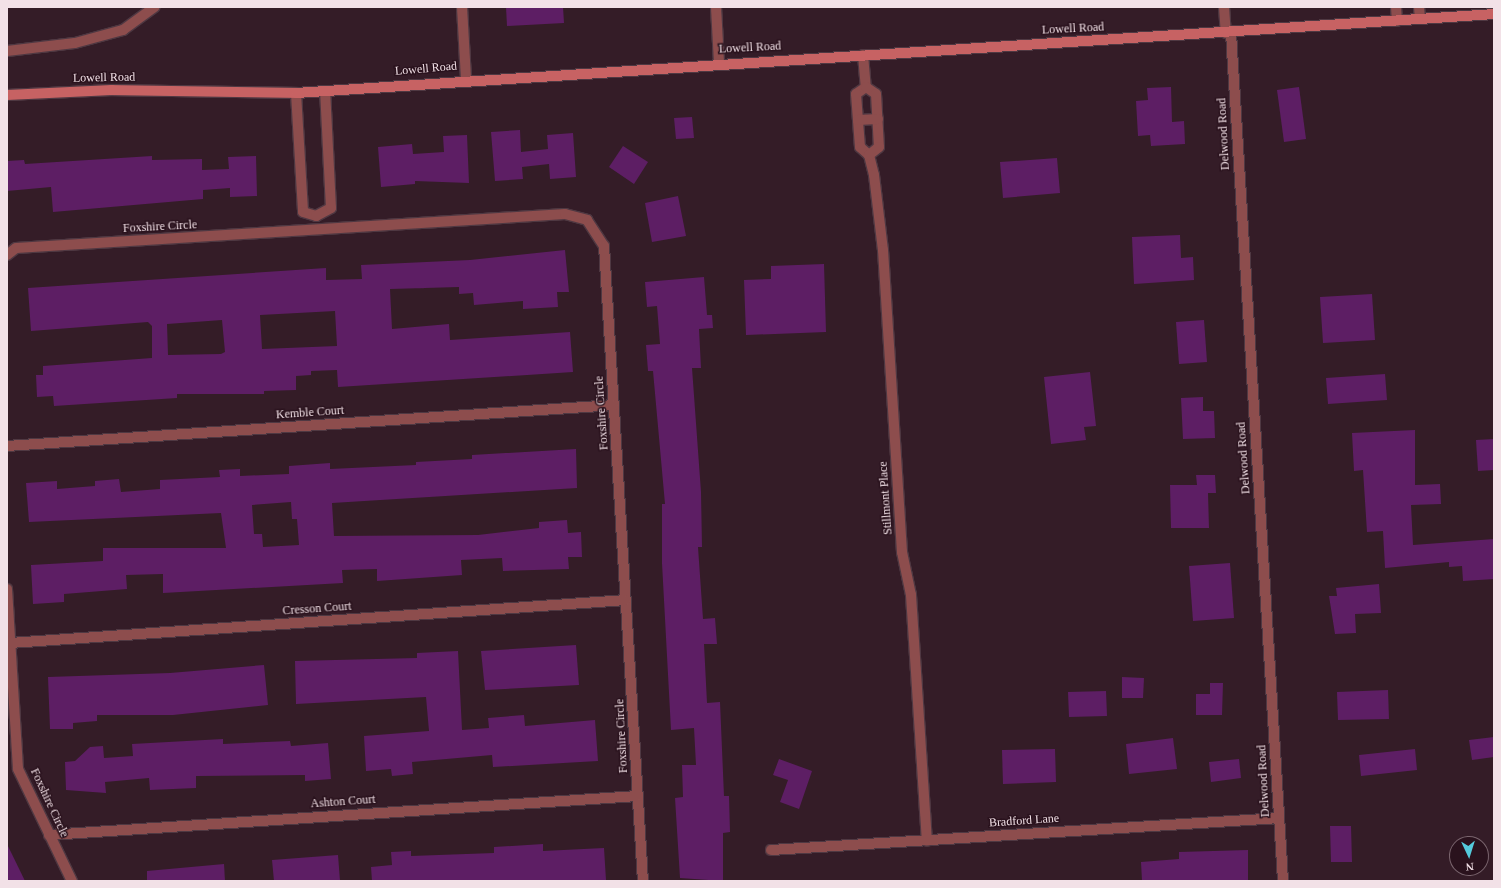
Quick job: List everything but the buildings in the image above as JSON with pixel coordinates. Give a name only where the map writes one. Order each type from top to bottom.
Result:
[{"type":"street","points":[[7,51],[75,43],[123,30],[156,7]]},
{"type":"street","points":[[462,7],[466,79]]},
{"type":"street","points":[[716,7],[719,63]]},
{"type":"street","name":"Delwood Road","points":[[1224,7],[1229,33],[1283,881]]},
{"type":"street","points":[[1396,7],[1397,21]]},
{"type":"street","points":[[1420,7],[1420,19]]},
{"type":"street","name":"Lowell Road","points":[[7,95],[112,90],[296,93],[466,79],[1229,33],[1494,14]]},
{"type":"street","points":[[863,55],[866,87],[876,94],[878,119],[879,147],[869,155]]},
{"type":"street","name":"Stillmont Place","points":[[866,87],[856,94],[860,147],[869,155],[883,250],[902,552],[911,595],[927,840]]},
{"type":"street","points":[[296,93],[302,212],[316,216],[331,208],[325,91]]},
{"type":"street","points":[[858,120],[878,119]]},
{"type":"street","name":"Foxshire Circle","points":[[7,255],[16,248],[565,214],[587,220],[604,246],[643,881]]},
{"type":"street","points":[[316,216],[317,230]]},
{"type":"street","name":"Kemble Court","points":[[7,446],[614,405]]},
{"type":"street","name":"Foxshire Circle","points":[[7,589],[18,769],[72,881]]},
{"type":"street","name":"Cresson Court","points":[[10,643],[626,600]]},
{"type":"street","name":"Ashton Court","points":[[49,835],[638,796]]},
{"type":"street","name":"Bradford Lane","points":[[771,850],[1279,818]]}]
